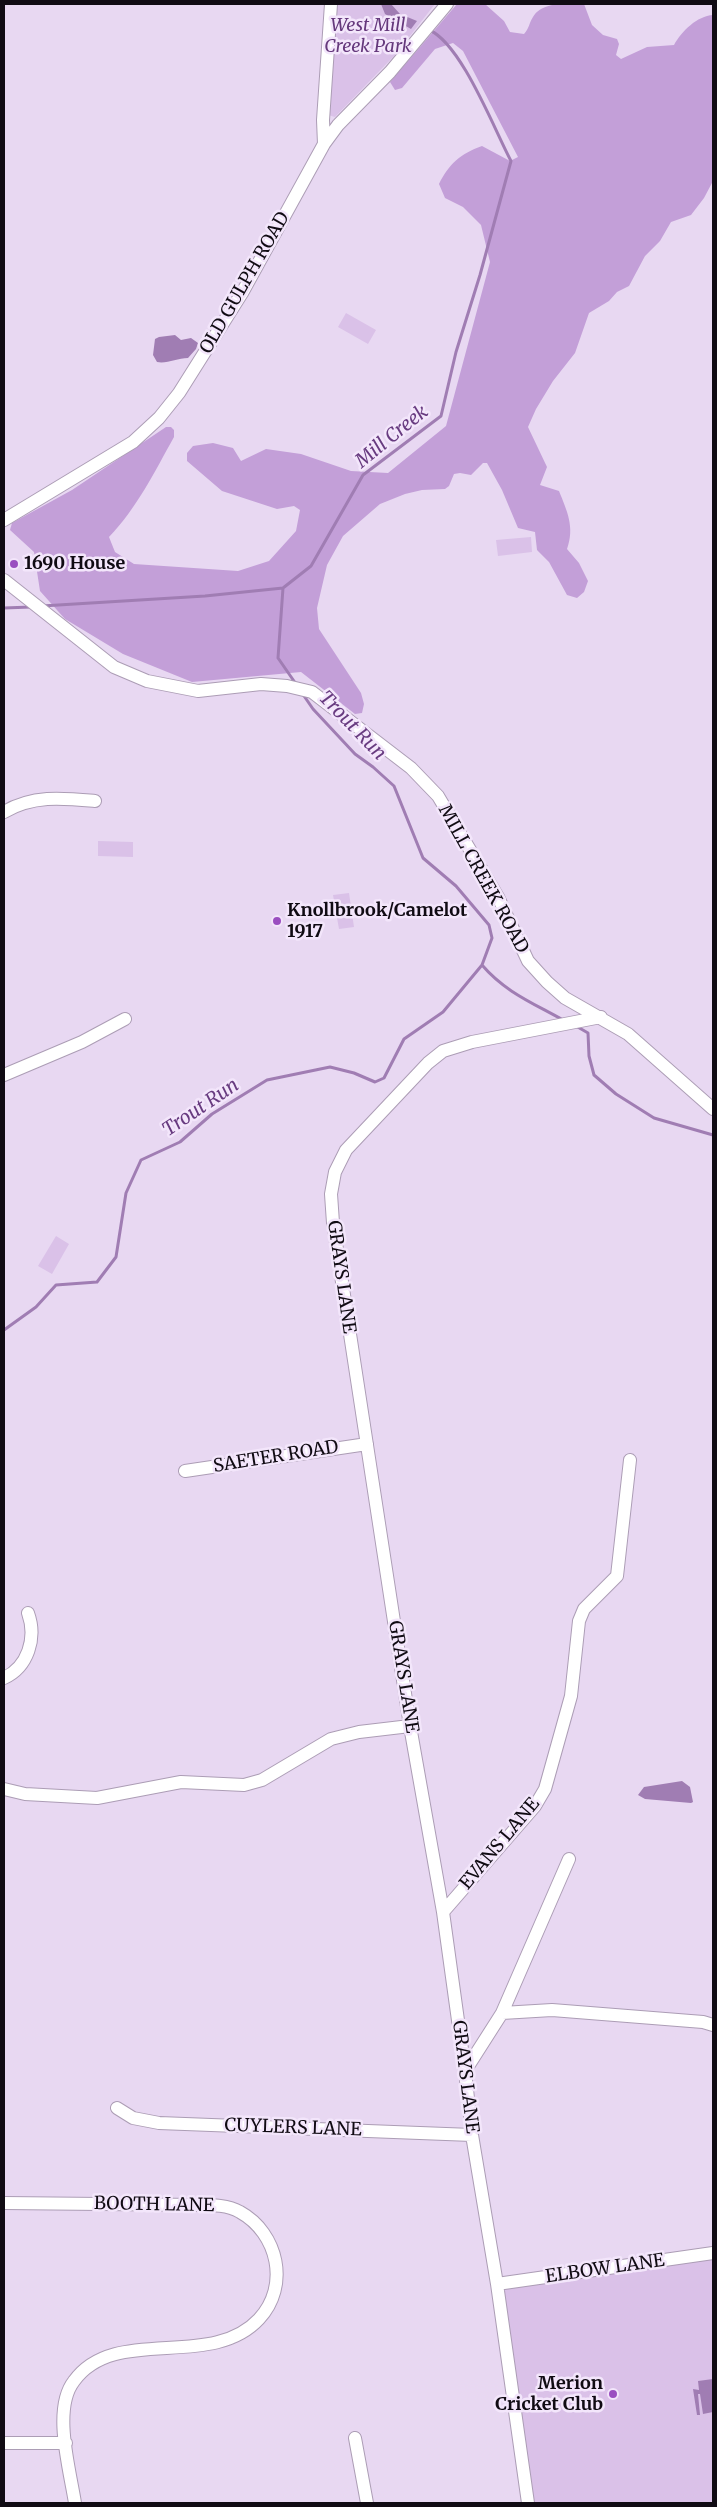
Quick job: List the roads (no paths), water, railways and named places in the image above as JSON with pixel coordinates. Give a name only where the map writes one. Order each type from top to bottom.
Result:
[{"type":"street","points":[[324,144],[323,120],[331,4]]},
{"type":"street","name":"OLD GULPH ROAD","points":[[4,520],[132,442],[159,418],[179,393],[242,293],[324,144],[347,115],[390,72],[447,4]]},
{"type":"street","name":"MILL CREEK ROAD","points":[[4,580],[114,667],[147,681],[198,691],[261,684],[312,692],[411,768],[438,796],[498,897],[528,961],[547,982],[565,998],[628,1034],[713,1109]]},
{"type":"street","points":[[4,812],[32,800],[65,798],[95,801]]},
{"type":"street","name":"GRAYS LANE","points":[[528,2503],[497,2284],[472,2135],[465,2071],[442,1912],[410,1726],[333,1223],[331,1194],[336,1172],[346,1150],[428,1062],[443,1051],[472,1042],[601,1017]]},
{"type":"street","points":[[4,1075],[82,1042],[124,1019]]},
{"type":"street","name":"SAETER ROAD","points":[[185,1471],[367,1444]]},
{"type":"street","name":"EVANS LANE","points":[[442,1912],[535,1806],[545,1789],[571,1696],[579,1621],[584,1609],[617,1576],[630,1460]]},
{"type":"street","points":[[4,1678],[14,1672],[26,1657],[31,1638],[28,1613]]},
{"type":"street","points":[[4,1789],[25,1794],[97,1798],[181,1782],[244,1786],[262,1780],[331,1739],[359,1732],[410,1726]]},
{"type":"street","points":[[465,2071],[502,2013],[569,1859]]},
{"type":"street","points":[[502,2013],[552,2010],[703,2022],[713,2025]]},
{"type":"street","name":"CUYLERS LANE","points":[[117,2108],[133,2118],[159,2123],[472,2135]]},
{"type":"street","name":"BOOTH LANE","points":[[4,2203],[217,2205],[229,2207],[240,2212],[261,2229],[267,2237],[277,2262],[276,2284],[271,2301],[259,2319],[233,2337],[214,2344],[116,2353],[91,2364],[74,2381],[67,2394],[63,2410],[75,2503]]},
{"type":"street","name":"ELBOW LANE","points":[[497,2284],[713,2253]]},
{"type":"street","points":[[355,2438],[367,2503]]},
{"type":"street","points":[[4,2443],[66,2443]]},
{"type":"waterway","name":"Mill Creek","points":[[42,606],[205,596],[283,588],[311,566],[363,475],[441,416],[456,352],[480,275],[511,161],[465,69],[453,51],[441,38],[429,30]]},
{"type":"waterway","name":"Trout Run","points":[[283,588],[278,658],[296,684]]},
{"type":"waterway","name":"Mill Creek","points":[[4,608],[31,607]]},
{"type":"waterway","name":"Trout Run","points":[[4,1330],[36,1307],[56,1285],[97,1282],[116,1257],[126,1193],[141,1160],[180,1142],[212,1114],[267,1080],[330,1067],[354,1073],[375,1082],[384,1078],[404,1039],[443,1012],[482,965],[492,938],[489,925],[456,886],[423,858],[394,786],[355,754],[313,709],[302,693]]},
{"type":"waterway","points":[[482,965],[510,990],[563,1020]]},
{"type":"waterway","points":[[576,1026],[588,1033],[589,1056],[594,1075],[616,1094],[654,1118],[713,1135]]},
{"type":"place","name":"1690 House","points":[[14,564]]},
{"type":"place","name":"Knollbrook/Camelot 1917","points":[[277,921]]},
{"type":"place","name":"Merion Cricket Club","points":[[613,2394]]},
{"type":"park label","name":"West Mill Creek Park","points":[[368,36]]}]
